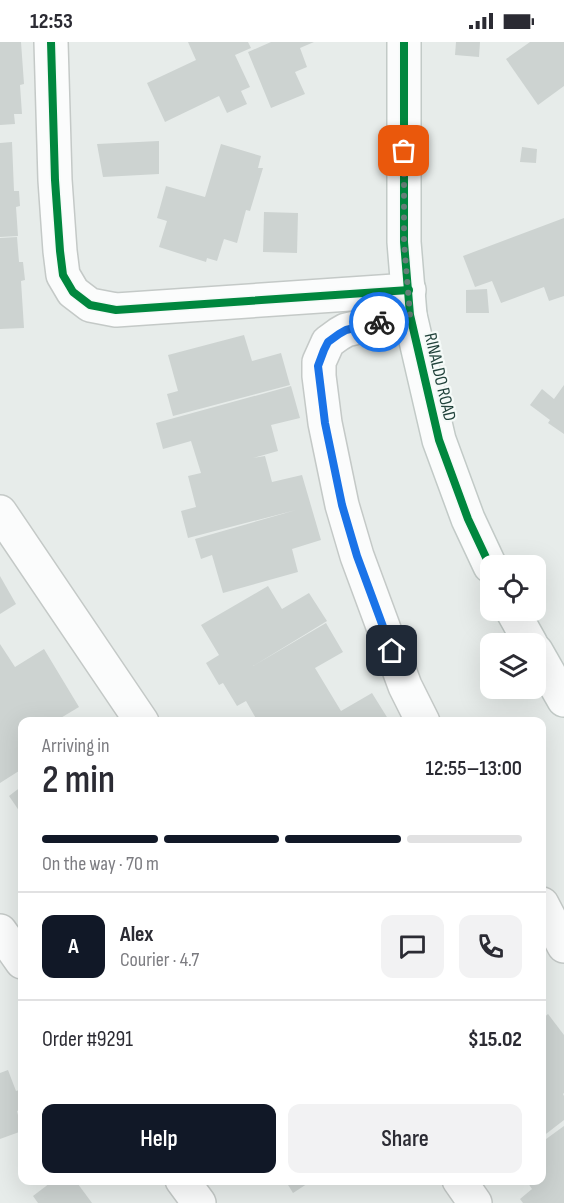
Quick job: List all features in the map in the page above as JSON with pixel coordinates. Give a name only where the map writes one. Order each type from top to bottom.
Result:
[{"type":"street","points":[[51,42],[55,180],[63,275],[73,292],[90,305],[116,310],[409,302]]},
{"type":"street","name":"RINALDO ROAD","points":[[404,42],[404,242],[409,302],[439,440],[468,519],[485,555]]},
{"type":"street","points":[[409,302],[339,334],[328,342],[318,366],[325,423],[342,505],[357,556],[405,687],[420,717]]},
{"type":"street","points":[[0,512],[139,717]]},
{"type":"street","points":[[546,667],[563,695]]},
{"type":"street","points":[[546,912],[564,946]]},
{"type":"street","points":[[0,931],[18,956]]},
{"type":"street","points":[[186,1185],[199,1203]]},
{"type":"street","points":[[462,1185],[475,1203]]},
{"type":"building","points":[[0,42],[21,42],[24,84],[20,85],[22,114],[14,114],[15,124],[0,125]]},
{"type":"building","points":[[188,42],[248,42],[251,48],[235,55],[250,87],[241,91],[247,104],[227,113],[219,96],[165,122],[147,83],[196,60]]},
{"type":"building","points":[[271,42],[314,42],[300,48],[307,67],[295,72],[305,94],[271,108],[248,52]]},
{"type":"building","points":[[456,42],[480,42],[479,57],[455,55]]},
{"type":"building","points":[[530,42],[564,42],[564,86],[538,105],[506,59]]},
{"type":"building","points":[[159,141],[159,174],[103,177],[97,144]]},
{"type":"building","points":[[12,142],[14,191],[19,191],[20,206],[16,207],[18,236],[0,237],[0,143]]},
{"type":"building","points":[[221,144],[261,156],[258,168],[263,168],[250,211],[246,210],[237,243],[224,239],[217,261],[207,258],[206,262],[159,247],[167,221],[157,218],[166,186],[205,197]]},
{"type":"building","points":[[522,147],[537,149],[536,163],[520,162]]},
{"type":"building","points":[[264,212],[298,213],[297,253],[263,252]]},
{"type":"building","points":[[564,218],[564,296],[549,301],[544,287],[501,303],[492,281],[475,287],[463,256]]},
{"type":"building","points":[[17,237],[19,262],[23,262],[25,280],[21,281],[24,328],[0,329],[0,238]]},
{"type":"building","points":[[487,289],[489,313],[466,313],[466,290]]},
{"type":"building","points":[[244,335],[252,361],[281,353],[290,385],[173,416],[167,394],[178,391],[168,355]]},
{"type":"building","points":[[564,385],[564,434],[548,423],[550,420],[530,405],[542,389],[554,399]]},
{"type":"building","points":[[291,386],[300,418],[271,425],[278,451],[253,458],[265,456],[272,482],[302,475],[321,540],[292,549],[298,572],[223,593],[212,555],[201,559],[195,539],[296,510],[188,538],[181,511],[196,507],[188,476],[201,473],[191,441],[163,449],[156,423]]},
{"type":"building","points":[[0,576],[16,604],[0,614]]},
{"type":"building","points":[[268,586],[282,609],[309,593],[327,621],[253,666],[326,623],[343,652],[315,668],[341,711],[372,693],[387,717],[255,717],[246,701],[237,706],[223,683],[219,685],[206,663],[219,655],[201,625]]},
{"type":"building","points":[[0,644],[15,667],[44,649],[79,707],[62,717],[18,717],[18,772],[0,783]]},
{"type":"building","points":[[18,789],[18,809],[9,796]]},
{"type":"building","points":[[548,1014],[564,1035],[564,1120],[546,1134],[546,1016]]},
{"type":"building","points":[[8,1070],[16,1091],[18,1090],[18,1132],[0,1139],[0,1073]]},
{"type":"building","points":[[564,1126],[564,1203],[523,1203],[520,1199],[532,1189],[529,1185],[546,1185],[546,1139]]},
{"type":"building","points":[[47,1185],[79,1185],[92,1203],[38,1203],[33,1196]]},
{"type":"building","points":[[288,1185],[305,1185],[293,1193]]},
{"type":"cycle path","points":[[51,42],[55,180],[63,275],[73,292],[90,305],[116,310],[409,290]]},
{"type":"cycle path","points":[[404,42],[404,242],[410,315],[439,440],[468,519],[485,555]]},
{"type":"way so far","points":[[379,322],[410,315],[404,242],[404,151]]},
{"type":"route","points":[[379,322],[346,330],[339,334],[328,342],[318,366],[325,423],[342,505],[357,556],[392,651]]}]
